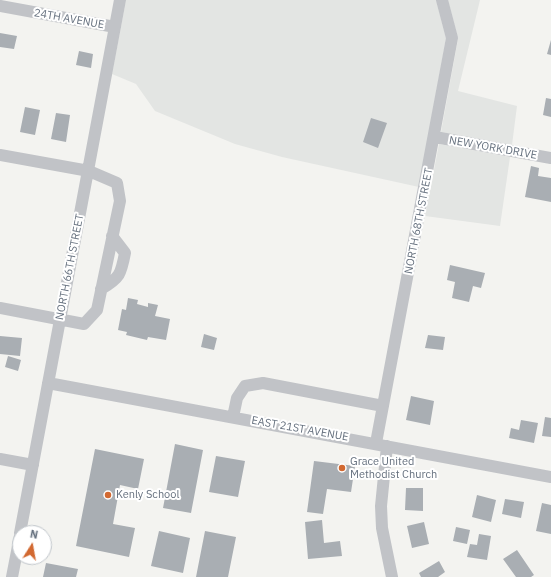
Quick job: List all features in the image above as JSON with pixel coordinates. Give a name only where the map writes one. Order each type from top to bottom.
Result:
[{"type":"street","name":"NORTH 66TH STREET","points":[[22,525],[120,0]]},
{"type":"street","name":"NORTH 68TH STREET","points":[[392,577],[382,528],[383,406],[435,137],[452,38],[442,0]]},
{"type":"street","name":"24TH AVENUE","points":[[0,6],[115,27]]},
{"type":"street","name":"NEW YORK DRIVE","points":[[435,137],[551,158]]},
{"type":"street","points":[[0,155],[89,171],[117,183],[120,201],[97,310],[84,324],[0,308]]},
{"type":"street","name":"EAST 21ST AVENUE","points":[[48,383],[382,444],[551,477]]},
{"type":"street","points":[[233,417],[237,398],[245,386],[263,383],[383,406]]},
{"type":"street","points":[[0,459],[33,466]]},
{"type":"street","name":"NORTH 66TH STREET","points":[[12,577],[14,565]]},
{"type":"shaded area","points":[[126,0],[436,0],[446,38],[419,187],[282,157],[235,144],[155,111],[136,84],[112,74]]},
{"type":"shaded area","points":[[448,0],[480,0],[458,91],[517,106],[512,145],[441,132],[458,39]]},
{"type":"shaded area","points":[[439,144],[510,157],[500,226],[425,216]]},
{"type":"building","points":[[0,33],[17,36],[14,49],[0,47]]},
{"type":"building","points":[[551,40],[551,55],[547,54]]},
{"type":"building","points":[[79,51],[93,54],[91,68],[76,65]]},
{"type":"building","points":[[546,98],[551,99],[551,117],[543,115]]},
{"type":"building","points":[[25,107],[40,110],[35,135],[20,132]]},
{"type":"building","points":[[56,113],[70,115],[66,142],[51,139]]},
{"type":"building","points":[[371,118],[387,123],[378,148],[363,142]]},
{"type":"building","points":[[531,166],[539,168],[538,176],[551,178],[551,202],[525,197]]},
{"type":"building","points":[[450,265],[485,273],[481,288],[473,286],[469,302],[452,298],[455,282],[447,280]]},
{"type":"building","points":[[128,298],[138,300],[137,304],[148,307],[148,303],[158,305],[155,316],[170,319],[166,340],[148,337],[147,340],[126,335],[127,332],[118,330],[122,309],[126,310]]},
{"type":"building","points":[[204,334],[217,338],[214,350],[201,347]]},
{"type":"building","points":[[428,335],[445,337],[443,350],[425,348]]},
{"type":"building","points":[[0,336],[22,338],[20,356],[0,354]]},
{"type":"building","points":[[8,356],[21,360],[18,371],[5,367]]},
{"type":"building","points":[[411,396],[434,401],[430,425],[406,420]]},
{"type":"building","points":[[545,417],[551,418],[551,437],[542,436]]},
{"type":"building","points":[[521,420],[538,423],[534,443],[509,438],[511,428],[519,430]]},
{"type":"building","points":[[175,444],[203,450],[191,513],[163,508]]},
{"type":"building","points":[[95,449],[144,459],[138,489],[120,485],[113,524],[135,528],[129,557],[76,546]]},
{"type":"building","points":[[216,456],[245,461],[238,497],[209,492]]},
{"type":"building","points":[[314,461],[355,466],[351,492],[327,489],[323,514],[307,512]]},
{"type":"building","points":[[406,488],[423,488],[423,511],[405,510]]},
{"type":"building","points":[[477,495],[496,500],[491,522],[472,517]]},
{"type":"building","points":[[505,499],[524,502],[521,518],[502,514]]},
{"type":"building","points":[[542,503],[551,505],[551,534],[536,531]]},
{"type":"building","points":[[322,520],[324,543],[340,541],[342,556],[308,559],[305,522]]},
{"type":"building","points":[[424,522],[429,544],[412,548],[407,526]]},
{"type":"building","points":[[456,527],[470,530],[467,544],[453,541]]},
{"type":"building","points":[[159,531],[190,538],[183,573],[151,566]]},
{"type":"building","points":[[205,531],[236,537],[228,577],[196,577]]},
{"type":"building","points":[[479,534],[491,536],[487,560],[467,557],[470,544],[477,545]]},
{"type":"building","points":[[517,550],[534,575],[531,577],[516,577],[503,559]]},
{"type":"building","points":[[439,561],[445,572],[438,577],[421,577],[419,573]]},
{"type":"building","points":[[52,564],[78,569],[76,577],[43,577],[46,565]]},
{"type":"place","name":"Grace United Methodist Church","points":[[342,468]]},
{"type":"place","name":"Kenly School","points":[[108,495]]}]
